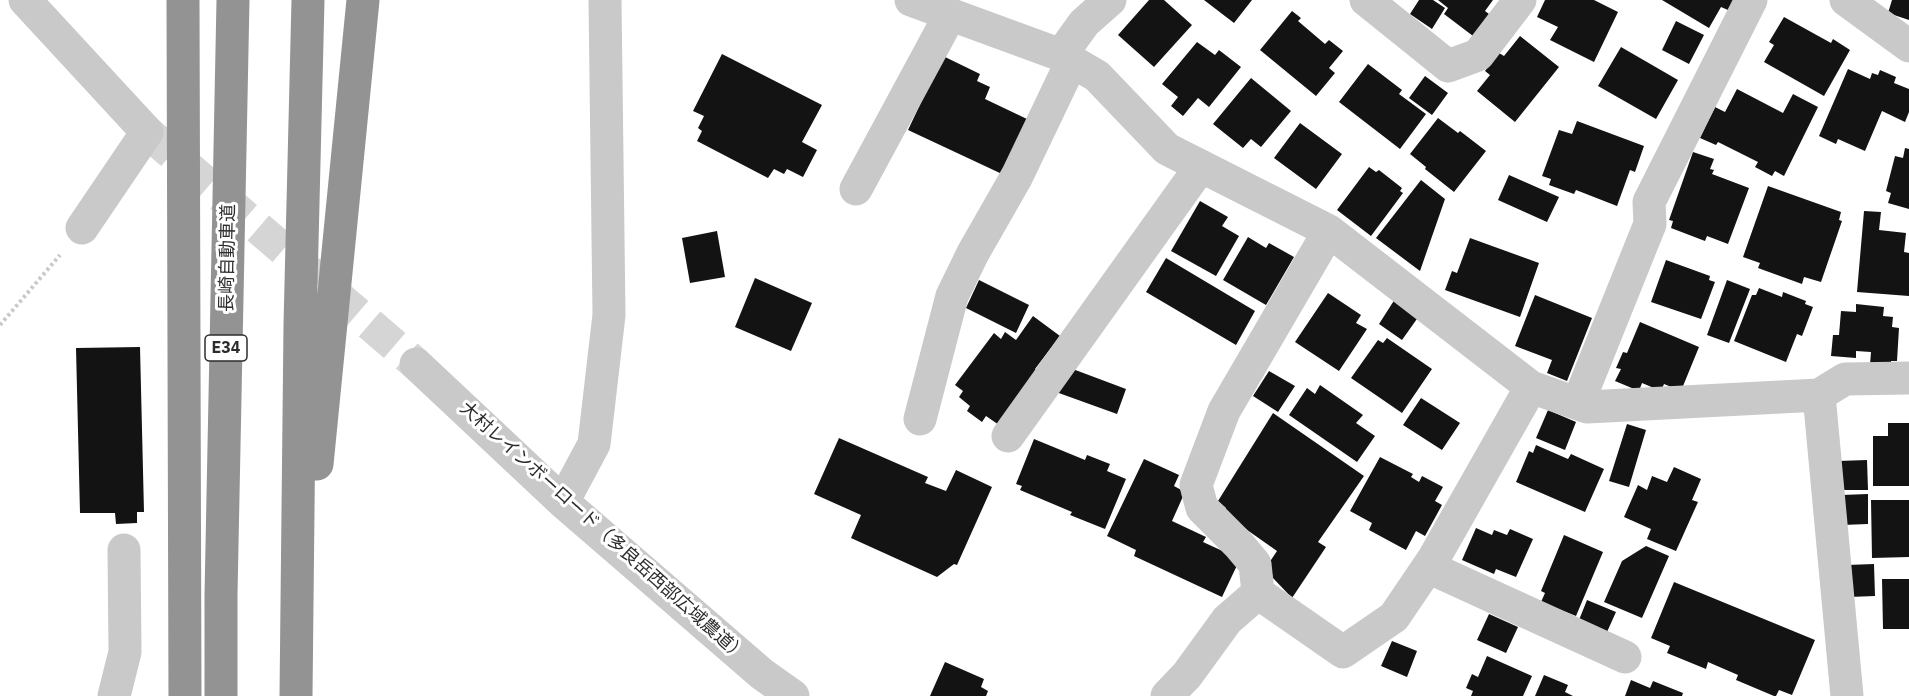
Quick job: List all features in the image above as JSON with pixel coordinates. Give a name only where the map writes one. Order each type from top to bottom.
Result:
[{"type":"highway","points":[[183,0],[185,696]]},
{"type":"highway","name":"長崎自動車道","points":[[221,696],[221,583],[233,0]]},
{"type":"highway","points":[[297,681],[300,313],[308,0]]},
{"type":"highway","points":[[297,681],[363,0]]},
{"type":"street","points":[[563,502],[594,444],[609,315],[605,0]]},
{"type":"street","points":[[911,0],[1066,58],[1097,76],[1167,149],[1329,231],[1531,387],[1587,406],[1818,394],[1845,379],[1909,378]]},
{"type":"street","points":[[920,419],[952,296],[973,253],[1017,176],[1066,58],[1084,23],[1110,0]]},
{"type":"street","points":[[1366,0],[1448,66],[1478,55],[1520,0]]},
{"type":"street","points":[[1578,403],[1650,224],[1649,202],[1751,0]]},
{"type":"street","points":[[1846,0],[1909,46]]},
{"type":"street","points":[[29,2],[147,132],[82,228]]},
{"type":"street","points":[[856,189],[950,15]]},
{"type":"street","points":[[1008,436],[1201,166]]},
{"type":"street","points":[[1329,231],[1224,411],[1196,485],[1202,508],[1255,564],[1258,593],[1343,652],[1395,617],[1428,567],[1531,387]]},
{"type":"street","name":"大村レインボーロード（多良岳西部広域農道）","points":[[416,364],[563,502],[762,674],[793,696]]},
{"type":"street","points":[[1818,394],[1847,696]]},
{"type":"street","points":[[114,696],[125,652],[124,550]]},
{"type":"street","points":[[1428,567],[1625,657]]},
{"type":"street","points":[[1167,696],[1187,675],[1227,620],[1258,593]]},
{"type":"path","points":[[0,325],[82,228]]},
{"type":"building","points":[[1149,0],[1164,0],[1192,25],[1154,67],[1118,35]]},
{"type":"building","points":[[1204,0],[1252,0],[1234,23]]},
{"type":"building","points":[[1419,0],[1433,0],[1445,8],[1432,29],[1410,14]]},
{"type":"building","points":[[1438,0],[1493,0],[1485,11],[1489,14],[1473,36],[1444,14],[1448,8]]},
{"type":"building","points":[[1545,0],[1594,0],[1618,12],[1594,62],[1550,40],[1558,27],[1537,17]]},
{"type":"building","points":[[1662,0],[1734,0],[1728,10],[1721,7],[1709,28]]},
{"type":"building","points":[[1892,0],[1909,0],[1909,20],[1888,13]]},
{"type":"building","points":[[1292,11],[1301,18],[1298,21],[1325,44],[1329,40],[1343,51],[1329,68],[1335,73],[1316,96],[1260,50]]},
{"type":"building","points":[[1784,17],[1831,43],[1833,39],[1850,50],[1824,96],[1764,62],[1774,45],[1769,42]]},
{"type":"building","points":[[1676,21],[1704,35],[1689,64],[1662,50]]},
{"type":"building","points":[[1520,36],[1559,67],[1515,122],[1477,91],[1490,75],[1485,71],[1499,53],[1504,56]]},
{"type":"building","points":[[1197,42],[1215,55],[1219,50],[1241,67],[1209,107],[1198,98],[1183,116],[1171,106],[1178,97],[1162,84]]},
{"type":"building","points":[[1621,47],[1678,80],[1656,119],[1598,86]]},
{"type":"building","points":[[722,54],[822,105],[802,142],[817,150],[803,177],[787,169],[784,174],[774,169],[768,178],[697,141],[702,131],[698,128],[704,116],[693,111]]},
{"type":"building","points":[[943,56],[980,74],[977,81],[990,87],[985,99],[1027,119],[1002,174],[908,130]]},
{"type":"building","points":[[1368,64],[1402,90],[1399,94],[1426,114],[1400,149],[1339,102]]},
{"type":"building","points":[[1848,69],[1870,79],[1872,73],[1878,75],[1880,70],[1896,77],[1894,83],[1909,89],[1909,112],[1905,122],[1882,111],[1865,151],[1838,139],[1836,144],[1819,136]]},
{"type":"building","points":[[1425,76],[1448,93],[1432,115],[1409,98]]},
{"type":"building","points":[[1251,78],[1291,111],[1261,147],[1251,139],[1243,148],[1213,124]]},
{"type":"building","points":[[1737,89],[1783,113],[1793,94],[1818,107],[1784,176],[1775,171],[1772,176],[1755,167],[1758,162],[1718,142],[1716,145],[1700,138],[1715,107],[1725,112]]},
{"type":"building","points":[[1438,118],[1486,151],[1454,192],[1410,154]]},
{"type":"building","points":[[1577,121],[1644,146],[1635,172],[1630,170],[1617,206],[1576,190],[1574,194],[1549,185],[1551,179],[1542,176],[1559,130],[1572,134]]},
{"type":"building","points":[[1300,123],[1342,154],[1316,189],[1274,158]]},
{"type":"building","points":[[1905,148],[1909,149],[1909,209],[1888,203],[1891,193],[1886,191],[1895,156],[1903,158]]},
{"type":"building","points":[[1693,152],[1714,159],[1710,169],[1714,170],[1712,174],[1749,188],[1728,244],[1707,236],[1705,241],[1671,228],[1673,221],[1669,220]]},
{"type":"building","points":[[1369,167],[1376,172],[1379,170],[1402,188],[1400,191],[1403,193],[1371,236],[1337,210]]},
{"type":"building","points":[[1509,175],[1559,197],[1547,222],[1498,200]]},
{"type":"building","points":[[1421,180],[1445,199],[1420,271],[1376,238]]},
{"type":"building","points":[[1768,186],[1841,212],[1839,220],[1842,221],[1821,282],[1804,277],[1802,284],[1758,268],[1760,263],[1743,257]]},
{"type":"building","points":[[1200,201],[1228,217],[1222,226],[1239,236],[1216,276],[1171,251]]},
{"type":"building","points":[[1864,211],[1881,212],[1879,230],[1906,233],[1904,252],[1909,253],[1909,296],[1857,292]]},
{"type":"building","points":[[717,231],[725,277],[690,283],[682,238]]},
{"type":"building","points":[[1248,237],[1266,248],[1269,243],[1294,257],[1266,305],[1223,280]]},
{"type":"building","points":[[1470,238],[1539,263],[1520,317],[1445,290],[1452,271],[1457,273]]},
{"type":"building","points":[[1166,258],[1255,311],[1236,345],[1146,292]]},
{"type":"building","points":[[1666,260],[1710,276],[1709,280],[1715,282],[1701,319],[1651,302]]},
{"type":"building","points":[[755,278],[812,303],[791,351],[735,327]]},
{"type":"building","points":[[979,280],[1029,305],[1016,333],[966,308]]},
{"type":"building","points":[[1727,280],[1750,289],[1729,343],[1707,335]]},
{"type":"building","points":[[1759,288],[1782,297],[1783,292],[1806,301],[1805,304],[1813,307],[1802,336],[1797,334],[1786,362],[1734,341],[1752,295],[1756,295]]},
{"type":"building","points":[[1328,293],[1361,315],[1356,323],[1367,329],[1339,371],[1295,342]]},
{"type":"building","points":[[1535,295],[1592,318],[1567,381],[1547,373],[1552,360],[1515,346]]},
{"type":"building","points":[[1395,299],[1419,316],[1402,340],[1379,324]]},
{"type":"building","points":[[1856,304],[1884,307],[1883,316],[1893,317],[1892,327],[1899,328],[1897,361],[1891,361],[1891,367],[1870,365],[1871,352],[1856,351],[1856,358],[1831,356],[1833,335],[1839,335],[1841,311],[1856,312]]},
{"type":"building","points":[[1033,316],[1060,336],[1035,369],[1040,373],[999,425],[986,416],[982,422],[967,411],[970,406],[959,397],[963,391],[955,385],[994,333],[1001,339],[1005,332],[1016,340]]},
{"type":"building","points":[[1640,322],[1699,347],[1681,391],[1664,384],[1661,391],[1642,383],[1639,391],[1615,381],[1621,369],[1616,368],[1623,352],[1627,353]]},
{"type":"building","points":[[1387,338],[1432,369],[1402,413],[1351,378],[1378,340],[1383,343]]},
{"type":"building","points":[[140,347],[144,512],[137,512],[137,523],[116,524],[115,513],[80,513],[76,348]]},
{"type":"building","points":[[1070,368],[1126,389],[1117,414],[1056,392]]},
{"type":"building","points":[[1269,371],[1295,386],[1278,412],[1253,396]]},
{"type":"building","points":[[1320,385],[1363,415],[1356,423],[1375,436],[1357,462],[1289,415],[1307,388],[1315,394]]},
{"type":"building","points":[[1421,398],[1460,423],[1442,450],[1403,425]]},
{"type":"building","points":[[1548,410],[1576,422],[1565,450],[1536,438]]},
{"type":"building","points":[[1273,413],[1364,476],[1318,542],[1326,547],[1292,598],[1273,578],[1269,563],[1277,551],[1223,513],[1226,508],[1218,501]]},
{"type":"building","points":[[1888,423],[1909,423],[1909,486],[1873,486],[1873,436],[1888,436]]},
{"type":"building","points":[[1627,424],[1646,430],[1629,487],[1609,481]]},
{"type":"building","points":[[839,438],[928,477],[925,483],[946,491],[956,470],[992,487],[957,565],[954,564],[937,577],[851,538],[861,515],[814,494]]},
{"type":"building","points":[[1034,439],[1085,460],[1087,455],[1110,464],[1107,471],[1126,479],[1105,529],[1070,515],[1072,512],[1020,490],[1022,486],[1016,484]]},
{"type":"building","points":[[1536,445],[1568,459],[1571,454],[1604,469],[1585,512],[1516,482],[1529,451],[1533,453]]},
{"type":"building","points":[[1380,457],[1413,474],[1411,477],[1419,482],[1422,476],[1443,487],[1435,501],[1442,505],[1425,536],[1416,531],[1406,550],[1369,530],[1372,523],[1350,511]]},
{"type":"building","points":[[1144,459],[1179,475],[1174,486],[1185,492],[1172,521],[1206,537],[1203,542],[1240,559],[1222,597],[1134,556],[1136,550],[1107,536]]},
{"type":"building","points":[[1867,460],[1868,490],[1839,490],[1838,461]]},
{"type":"building","points":[[1674,467],[1701,479],[1692,500],[1698,502],[1676,551],[1647,539],[1651,529],[1624,517],[1638,485],[1647,490],[1652,476],[1667,482]]},
{"type":"building","points":[[1868,494],[1868,524],[1842,525],[1842,495]]},
{"type":"building","points":[[1871,500],[1909,500],[1909,557],[1872,558]]},
{"type":"building","points":[[1476,528],[1492,535],[1494,530],[1507,535],[1510,529],[1533,539],[1516,577],[1496,569],[1494,574],[1462,560]]},
{"type":"building","points":[[1564,535],[1603,552],[1576,616],[1541,602],[1545,593],[1541,591]]},
{"type":"building","points":[[1646,546],[1669,556],[1642,618],[1604,602],[1622,561]]},
{"type":"building","points":[[1874,564],[1875,596],[1849,597],[1847,565]]},
{"type":"building","points":[[1882,579],[1909,579],[1909,629],[1883,629]]},
{"type":"building","points":[[1674,582],[1815,640],[1792,695],[1779,690],[1774,696],[1736,680],[1738,675],[1708,662],[1706,669],[1667,653],[1670,646],[1651,638]]},
{"type":"building","points":[[1587,600],[1616,612],[1607,632],[1579,620]]},
{"type":"building","points":[[1489,614],[1518,627],[1506,653],[1477,640]]},
{"type":"building","points":[[1392,641],[1417,651],[1407,677],[1381,666]]},
{"type":"building","points":[[1487,656],[1532,676],[1523,696],[1471,696],[1473,691],[1466,688],[1472,674],[1478,677]]},
{"type":"building","points":[[945,662],[984,679],[981,687],[988,691],[986,696],[930,696]]},
{"type":"building","points":[[1544,675],[1568,685],[1565,692],[1573,696],[1535,696]]},
{"type":"building","points":[[1631,680],[1650,688],[1653,681],[1683,693],[1682,696],[1625,696]]},
{"type":"tunnel","points":[[147,132],[416,364]]}]
